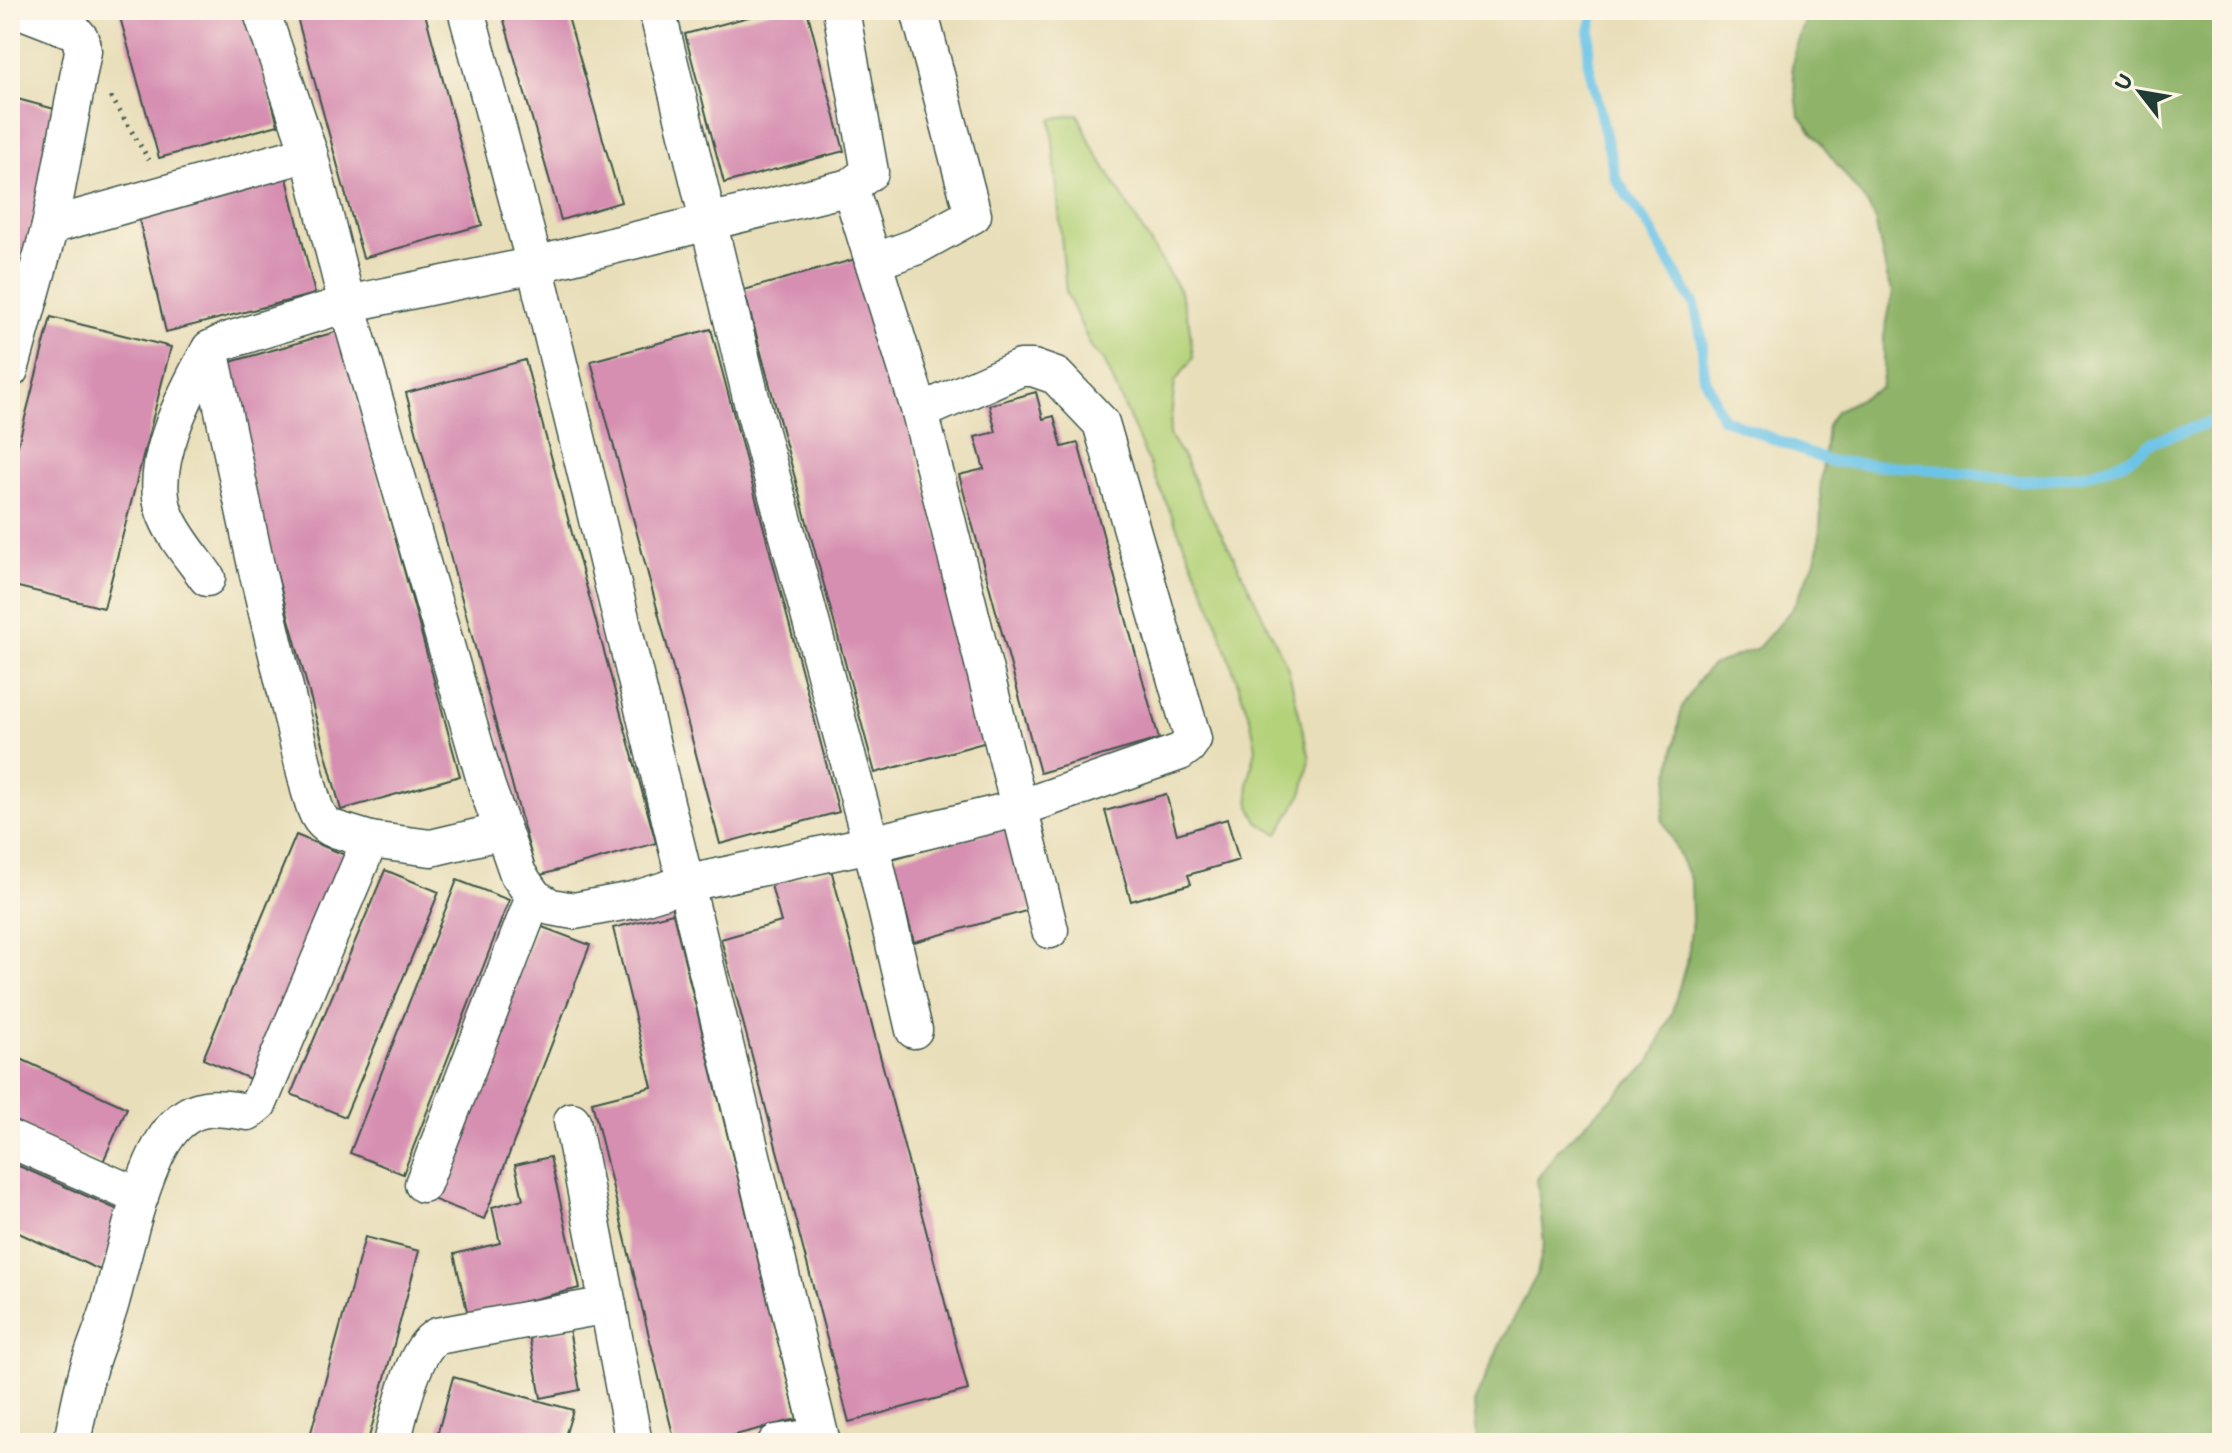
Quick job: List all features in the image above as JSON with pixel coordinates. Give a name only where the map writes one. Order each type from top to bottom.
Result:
[{"type":"street","points":[[10,370],[50,226],[83,51],[80,38],[74,31],[20,10]]},
{"type":"street","points":[[261,10],[309,153],[347,304],[484,777],[518,874],[534,897],[551,907],[574,911],[633,900],[684,884],[1020,808],[1180,752],[1188,746],[1193,739],[1101,423],[1056,376],[1033,368],[1020,368],[920,412]]},
{"type":"street","points":[[466,10],[535,265],[821,1440],[776,1443]]},
{"type":"street","points":[[657,10],[754,410],[871,844],[914,1030]]},
{"type":"street","points":[[207,578],[165,514],[161,490],[164,459],[177,414],[210,349],[226,341],[347,304],[535,265],[850,187],[870,172],[841,10]]},
{"type":"street","points":[[873,262],[915,247],[973,215],[919,10]]},
{"type":"street","points":[[50,226],[309,153]]},
{"type":"street","points":[[850,187],[920,412],[1050,930]]},
{"type":"street","points":[[210,349],[256,566],[317,815],[331,828],[370,840],[431,848],[503,831]]},
{"type":"street","points":[[72,1443],[86,1376],[110,1307],[143,1186],[167,1135],[195,1111],[215,1106],[248,1112],[259,1103],[370,840]]},
{"type":"street","points":[[423,1184],[534,897]]},
{"type":"street","points":[[572,1121],[634,1443]]},
{"type":"street","points":[[10,1139],[140,1197]]},
{"type":"street","points":[[392,1443],[408,1383],[429,1340],[608,1305]]},
{"type":"path","points":[[83,51],[169,192]]},
{"type":"green space","points":[[1809,10],[2222,10],[2222,1443],[1477,1443],[1474,1403],[1503,1338],[1537,1275],[1544,1243],[1537,1179],[1558,1150],[1650,1062],[1672,1012],[1688,957],[1692,920],[1691,881],[1662,818],[1681,709],[1698,680],[1712,665],[1758,648],[1793,608],[1819,547],[1820,492],[1827,425],[1836,411],[1881,388],[1884,336],[1893,292],[1875,220],[1868,205],[1799,115],[1792,66]]},
{"type":"green space","points":[[1078,114],[1092,146],[1180,292],[1189,323],[1193,358],[1175,382],[1169,435],[1186,462],[1288,668],[1310,759],[1303,792],[1278,834],[1259,823],[1250,806],[1248,784],[1256,748],[1251,722],[1211,605],[1104,360],[1092,349],[1066,292],[1051,119]]},
{"type":"building","points":[[118,10],[247,10],[278,125],[159,158]]},
{"type":"building","points":[[295,10],[424,10],[482,225],[363,258]]},
{"type":"building","points":[[501,10],[566,10],[621,202],[561,220]]},
{"type":"building","points":[[775,10],[807,10],[844,151],[724,183],[685,34]]},
{"type":"building","points":[[10,97],[62,111],[10,306]]},
{"type":"building","points":[[286,174],[315,294],[166,332],[137,211]]},
{"type":"building","points":[[863,257],[994,740],[875,773],[744,290]]},
{"type":"building","points":[[51,317],[171,347],[104,608],[10,585],[10,476]]},
{"type":"building","points":[[711,329],[839,812],[720,844],[591,361]]},
{"type":"building","points":[[339,331],[460,776],[341,810],[220,365]]},
{"type":"building","points":[[525,360],[656,843],[537,876],[406,393]]},
{"type":"building","points":[[1036,392],[1043,419],[1054,416],[1062,447],[1078,443],[1159,739],[1040,773],[959,475],[984,469],[975,437],[996,432],[989,405]]},
{"type":"building","points":[[1166,794],[1177,834],[1227,819],[1239,860],[1188,875],[1191,884],[1131,901],[1105,811]]},
{"type":"building","points":[[1011,826],[1033,909],[914,942],[892,859]]},
{"type":"building","points":[[296,835],[350,857],[257,1082],[203,1059]]},
{"type":"building","points":[[831,869],[968,1390],[849,1422],[721,939],[781,922],[771,885]]},
{"type":"building","points":[[385,870],[439,892],[345,1117],[291,1094]]},
{"type":"building","points":[[457,880],[509,900],[403,1174],[350,1153]]},
{"type":"building","points":[[673,913],[797,1419],[704,1443],[675,1443],[592,1102],[652,1087],[613,928]]},
{"type":"building","points":[[537,925],[590,945],[484,1219],[432,1199]]},
{"type":"building","points":[[10,1054],[127,1108],[102,1164],[10,1122]]},
{"type":"building","points":[[550,1157],[580,1288],[468,1315],[454,1254],[500,1243],[492,1207],[523,1199],[515,1165]]},
{"type":"building","points":[[10,1162],[125,1213],[100,1270],[10,1229]]},
{"type":"building","points":[[365,1237],[419,1251],[368,1441],[308,1443]]},
{"type":"building","points":[[569,1329],[580,1390],[541,1398],[529,1336]]},
{"type":"building","points":[[453,1377],[573,1410],[563,1443],[435,1443]]},
{"type":"waterway","points":[[1595,10],[1588,61],[1616,179],[1649,227],[1695,306],[1702,340],[1704,375],[1722,418],[1828,461],[1954,471],[2020,481],[2090,474],[2127,460],[2155,441],[2222,418]]}]
